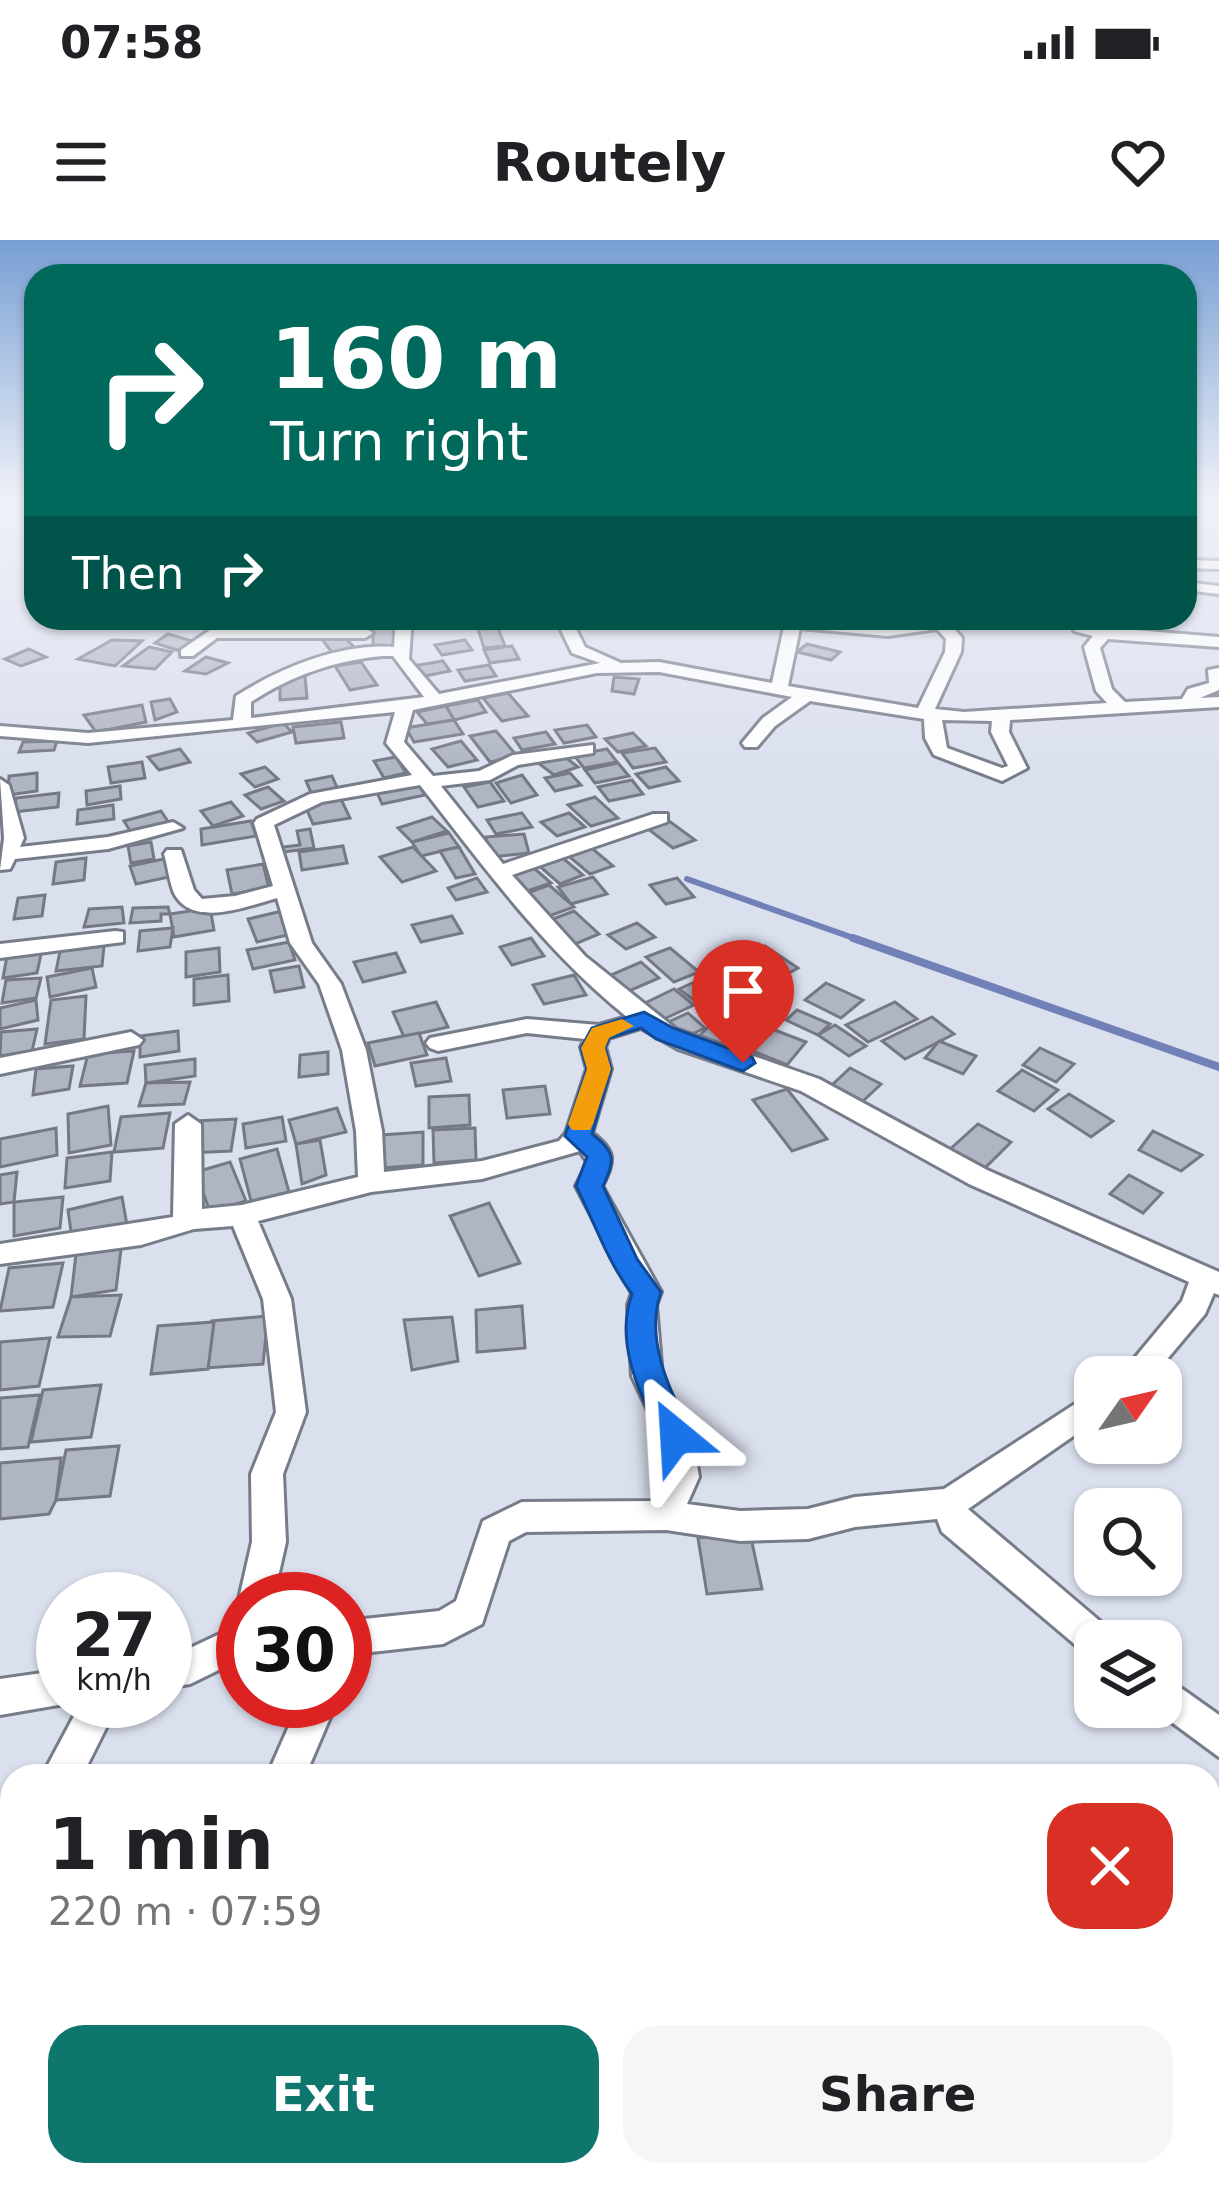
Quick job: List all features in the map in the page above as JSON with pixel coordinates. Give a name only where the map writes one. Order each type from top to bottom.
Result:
[{"type":"street","points":[[400,652],[403,630]]},
{"type":"street","points":[[569,630],[578,650],[622,666]]},
{"type":"street","points":[[779,691],[792,630]]},
{"type":"street","points":[[951,630],[952,652],[929,714],[940,751],[1003,776],[1018,768],[1000,732],[1001,716]]},
{"type":"street","points":[[1088,630],[1219,643]]},
{"type":"street","points":[[187,653],[213,633],[365,634],[400,652],[434,700]]},
{"type":"street","points":[[242,722],[242,700],[365,634]]},
{"type":"street","points":[[1103,634],[1092,646],[1104,691],[1120,707]]},
{"type":"street","points":[[1,736],[88,737],[402,706],[555,674],[622,666],[659,667],[806,697],[929,714],[1001,716],[1219,702]]},
{"type":"street","points":[[413,670],[395,743],[460,817],[476,847],[490,856],[497,872],[559,946],[664,1034],[808,1084],[974,1176],[1212,1280],[1152,1356]]},
{"type":"street","points":[[749,685],[761,676],[786,671]]},
{"type":"street","points":[[1189,702],[1194,693],[1218,686],[1214,674],[1219,673]]},
{"type":"street","points":[[751,743],[769,722],[806,697]]},
{"type":"street","points":[[371,1183],[368,1131],[354,1050],[330,984],[301,943],[264,823],[272,815],[309,801],[427,780],[483,776],[513,760],[587,749]]},
{"type":"street","points":[[0,763],[0,783],[14,838],[5,856]]},
{"type":"street","points":[[497,872],[660,818]]},
{"type":"street","points":[[5,856],[86,847],[173,828]]},
{"type":"street","points":[[173,854],[185,897],[194,906],[214,907],[284,889]]},
{"type":"street","points":[[0,951],[116,937]]},
{"type":"street","points":[[438,1043],[527,1026],[600,1033],[644,1019]]},
{"type":"street","points":[[0,1255],[141,1235],[187,1220],[242,1215],[371,1183],[516,1162],[568,1148],[578,1136],[599,1069],[593,1048],[600,1033]]},
{"type":"street","points":[[0,1066],[131,1040]]},
{"type":"street","points":[[187,1220],[188,1124]]},
{"type":"street","points":[[578,1136],[599,1153],[601,1163],[590,1186],[617,1237],[624,1263],[647,1292],[642,1305],[646,1376],[676,1436],[683,1477],[666,1515]]},
{"type":"street","points":[[242,1215],[278,1299],[288,1354],[291,1412],[267,1474],[269,1542],[262,1572]]},
{"type":"street","points":[[372,1635],[443,1627],[470,1612],[494,1532],[522,1517],[666,1515],[740,1526],[808,1524],[855,1511],[950,1503],[1074,1418]]},
{"type":"street","points":[[950,1503],[954,1522],[1074,1623]]},
{"type":"street","points":[[0,1697],[36,1692]]},
{"type":"street","points":[[1182,1709],[1219,1738]]},
{"type":"street","points":[[68,1764],[87,1728]]},
{"type":"street","points":[[291,1764],[307,1728]]},
{"type":"building","points":[[373,630],[396,630],[396,645],[373,647]]},
{"type":"building","points":[[478,630],[499,630],[505,646],[484,648]]},
{"type":"building","points":[[168,634],[192,641],[180,651],[155,643]]},
{"type":"building","points":[[343,636],[356,649],[334,655],[321,638]]},
{"type":"building","points":[[112,640],[142,641],[115,666],[78,659]]},
{"type":"building","points":[[465,640],[472,650],[442,655],[435,645]]},
{"type":"building","points":[[807,644],[840,652],[831,660],[797,652]]},
{"type":"building","points":[[512,646],[519,659],[490,663],[484,650]]},
{"type":"building","points":[[149,647],[172,652],[155,669],[123,666]]},
{"type":"building","points":[[29,649],[46,657],[21,666],[5,659]]},
{"type":"building","points":[[206,657],[228,663],[206,674],[185,671]]},
{"type":"building","points":[[443,661],[450,671],[420,677],[413,666]]},
{"type":"building","points":[[361,662],[377,685],[350,690],[335,666]]},
{"type":"building","points":[[489,665],[496,676],[465,681],[458,670]]},
{"type":"building","points":[[305,676],[307,698],[280,700],[280,682]]},
{"type":"building","points":[[614,677],[639,679],[634,694],[612,691]]},
{"type":"building","points":[[508,693],[528,716],[502,721],[483,698]]},
{"type":"building","points":[[170,699],[177,712],[155,720],[151,702]]},
{"type":"building","points":[[478,700],[486,712],[454,720],[446,706]]},
{"type":"building","points":[[142,705],[146,722],[96,732],[84,715]]},
{"type":"building","points":[[446,706],[454,720],[427,724],[417,712]]},
{"type":"building","points":[[454,720],[463,734],[414,742],[406,728]]},
{"type":"building","points":[[341,722],[344,738],[296,743],[293,727]]},
{"type":"building","points":[[283,723],[292,732],[257,742],[248,733]]},
{"type":"building","points":[[587,725],[596,737],[564,743],[555,730]]},
{"type":"building","points":[[496,731],[517,756],[490,762],[470,736]]},
{"type":"building","points":[[546,732],[555,744],[522,750],[514,738]]},
{"type":"building","points":[[633,733],[646,746],[618,752],[605,739]]},
{"type":"building","points":[[57,741],[54,750],[19,752],[23,742]]},
{"type":"building","points":[[461,741],[477,760],[448,767],[432,749]]},
{"type":"building","points":[[655,748],[666,762],[633,768],[622,753]]},
{"type":"building","points":[[180,749],[190,762],[159,770],[148,757]]},
{"type":"building","points":[[607,749],[617,762],[584,768],[574,755]]},
{"type":"building","points":[[561,754],[578,767],[554,775],[537,762]]},
{"type":"building","points":[[396,757],[406,773],[384,778],[374,761]]},
{"type":"building","points":[[142,762],[145,778],[111,783],[108,767]]},
{"type":"building","points":[[618,763],[629,776],[595,783],[585,770]]},
{"type":"building","points":[[265,767],[278,779],[255,787],[241,774]]},
{"type":"building","points":[[666,767],[679,781],[649,788],[636,774]]},
{"type":"building","points":[[37,773],[37,791],[8,795],[9,776]]},
{"type":"building","points":[[570,773],[581,785],[555,791],[545,778]]},
{"type":"building","points":[[522,775],[537,795],[511,803],[496,783]]},
{"type":"building","points":[[332,776],[339,792],[313,797],[306,781]]},
{"type":"building","points":[[632,780],[643,794],[609,801],[598,787]]},
{"type":"building","points":[[416,781],[425,795],[382,804],[376,790]]},
{"type":"building","points":[[490,782],[504,801],[478,807],[464,787]]},
{"type":"building","points":[[120,786],[121,799],[87,805],[86,791]]},
{"type":"building","points":[[268,787],[284,801],[261,809],[245,795]]},
{"type":"building","points":[[59,793],[58,807],[14,812],[16,798]]},
{"type":"building","points":[[340,797],[350,818],[313,824],[304,803]]},
{"type":"building","points":[[595,797],[618,818],[591,826],[568,805]]},
{"type":"building","points":[[231,802],[243,816],[213,826],[201,811]]},
{"type":"building","points":[[113,805],[114,819],[77,824],[78,810]]},
{"type":"building","points":[[161,811],[169,823],[132,834],[124,821]]},
{"type":"building","points":[[522,813],[532,827],[496,834],[487,820]]},
{"type":"building","points":[[569,813],[585,827],[557,836],[541,822]]},
{"type":"building","points":[[432,817],[447,831],[412,842],[398,828]]},
{"type":"building","points":[[251,821],[256,836],[202,845],[201,829]]},
{"type":"building","points":[[669,821],[695,840],[673,848],[648,829]]},
{"type":"building","points":[[310,829],[314,848],[276,853],[275,848],[300,845],[297,831]]},
{"type":"building","points":[[449,833],[459,847],[421,856],[412,842]]},
{"type":"building","points":[[524,834],[529,853],[490,857],[486,837]]},
{"type":"building","points":[[151,842],[154,859],[131,863],[128,846]]},
{"type":"building","points":[[588,845],[613,866],[590,874],[565,853]]},
{"type":"building","points":[[343,846],[347,863],[302,870],[299,852]]},
{"type":"building","points":[[413,847],[436,871],[402,882],[380,857]]},
{"type":"building","points":[[459,847],[475,874],[456,878],[440,851]]},
{"type":"building","points":[[559,855],[583,875],[560,884],[536,863]]},
{"type":"building","points":[[86,858],[84,880],[53,884],[56,862]]},
{"type":"building","points":[[168,858],[174,876],[136,884],[130,866]]},
{"type":"building","points":[[527,862],[551,883],[527,891],[504,870]]},
{"type":"building","points":[[263,864],[269,888],[232,894],[227,870]]},
{"type":"building","points":[[593,877],[607,894],[571,904],[558,887]]},
{"type":"building","points":[[477,878],[487,892],[456,900],[448,888]]},
{"type":"building","points":[[677,878],[694,897],[666,904],[650,885]]},
{"type":"building","points":[[549,885],[574,907],[549,916],[525,894]]},
{"type":"building","points":[[45,895],[42,916],[14,919],[18,898]]},
{"type":"building","points":[[122,907],[124,923],[84,927],[89,909]]},
{"type":"building","points":[[168,907],[170,914],[161,914],[161,921],[130,923],[133,908]]},
{"type":"building","points":[[210,908],[214,930],[174,937],[170,914]]},
{"type":"building","points":[[282,911],[292,934],[257,942],[248,919]]},
{"type":"building","points":[[574,911],[599,934],[575,944],[550,920]]},
{"type":"building","points":[[452,916],[462,933],[421,942],[412,925]]},
{"type":"building","points":[[637,923],[655,937],[626,949],[608,935]]},
{"type":"building","points":[[173,928],[170,947],[138,951],[140,931]]},
{"type":"building","points":[[531,938],[544,956],[512,965],[500,947]]},
{"type":"building","points":[[289,942],[295,960],[253,969],[247,950]]},
{"type":"building","points":[[104,946],[102,966],[56,971],[60,951]]},
{"type":"building","points":[[765,946],[798,968],[776,980],[743,958]]},
{"type":"building","points":[[219,948],[220,972],[186,977],[186,952]]},
{"type":"building","points":[[670,948],[699,972],[674,982],[646,957]]},
{"type":"building","points":[[396,953],[405,972],[363,982],[354,962]]},
{"type":"building","points":[[41,954],[37,973],[3,978],[7,956]]},
{"type":"building","points":[[641,962],[659,978],[629,991],[611,975]]},
{"type":"building","points":[[740,962],[760,978],[731,991],[712,975]]},
{"type":"building","points":[[299,966],[304,987],[275,992],[270,971]]},
{"type":"building","points":[[92,968],[96,987],[50,997],[47,977]]},
{"type":"building","points":[[228,975],[229,1001],[194,1005],[194,979]]},
{"type":"building","points":[[574,975],[586,995],[544,1004],[533,985]]},
{"type":"building","points":[[708,976],[728,991],[699,1004],[679,989]]},
{"type":"building","points":[[41,978],[36,998],[2,1003],[6,980]]},
{"type":"building","points":[[826,983],[863,1000],[841,1018],[805,1000]]},
{"type":"building","points":[[674,989],[694,1005],[664,1019],[645,1003]]},
{"type":"building","points":[[86,996],[84,1039],[45,1044],[51,1000]]},
{"type":"building","points":[[36,1000],[38,1020],[0,1029],[0,1008]]},
{"type":"building","points":[[752,1000],[772,1009],[756,1025],[735,1016]]},
{"type":"building","points":[[436,1002],[448,1027],[404,1037],[393,1012]]},
{"type":"building","points":[[895,1002],[917,1019],[868,1042],[846,1025]]},
{"type":"building","points":[[797,1010],[830,1024],[818,1035],[786,1020]]},
{"type":"building","points":[[725,1011],[756,1025],[732,1049],[700,1035]]},
{"type":"building","points":[[688,1013],[705,1028],[681,1039],[664,1024]]},
{"type":"building","points":[[932,1017],[954,1034],[905,1059],[882,1041]]},
{"type":"building","points":[[835,1025],[866,1046],[849,1056],[818,1035]]},
{"type":"building","points":[[37,1029],[32,1051],[0,1056],[1,1032]]},
{"type":"building","points":[[772,1029],[806,1042],[787,1065],[753,1051]]},
{"type":"building","points":[[178,1031],[179,1051],[140,1057],[140,1036]]},
{"type":"building","points":[[419,1033],[427,1055],[375,1066],[368,1043]]},
{"type":"building","points":[[939,1041],[976,1056],[963,1074],[925,1058]]},
{"type":"building","points":[[1040,1048],[1074,1064],[1056,1082],[1023,1065]]},
{"type":"building","points":[[134,1051],[127,1083],[80,1086],[88,1054]]},
{"type":"building","points":[[328,1052],[328,1074],[299,1077],[300,1055]]},
{"type":"building","points":[[446,1058],[451,1081],[416,1086],[411,1063]]},
{"type":"building","points":[[195,1059],[195,1076],[146,1083],[145,1065]]},
{"type":"building","points":[[73,1066],[69,1089],[33,1095],[36,1069]]},
{"type":"building","points":[[850,1068],[881,1084],[862,1102],[831,1086]]},
{"type":"building","points":[[1022,1070],[1058,1090],[1034,1111],[998,1091]]},
{"type":"building","points":[[190,1082],[184,1104],[139,1106],[146,1083]]},
{"type":"building","points":[[545,1086],[550,1114],[507,1118],[503,1090]]},
{"type":"building","points":[[787,1089],[827,1139],[792,1151],[753,1100]]},
{"type":"building","points":[[1069,1094],[1113,1121],[1091,1137],[1048,1109]]},
{"type":"building","points":[[469,1095],[470,1125],[429,1128],[429,1097]]},
{"type":"building","points":[[108,1106],[111,1145],[69,1153],[68,1114]]},
{"type":"building","points":[[337,1108],[346,1132],[296,1144],[289,1120]]},
{"type":"building","points":[[170,1113],[163,1148],[114,1152],[121,1117]]},
{"type":"building","points":[[282,1117],[286,1141],[246,1148],[243,1124]]},
{"type":"building","points":[[236,1119],[231,1151],[189,1153],[194,1121]]},
{"type":"building","points":[[978,1124],[1011,1142],[983,1170],[948,1151]]},
{"type":"building","points":[[56,1128],[57,1155],[0,1167],[0,1139]]},
{"type":"building","points":[[475,1128],[476,1160],[434,1163],[433,1130]]},
{"type":"building","points":[[1153,1131],[1202,1155],[1181,1171],[1139,1150]]},
{"type":"building","points":[[423,1132],[423,1165],[380,1168],[381,1135]]},
{"type":"building","points":[[320,1140],[326,1175],[302,1184],[296,1144]]},
{"type":"building","points":[[277,1149],[289,1192],[251,1201],[240,1159]]},
{"type":"building","points":[[112,1152],[110,1181],[65,1188],[67,1158]]},
{"type":"building","points":[[230,1162],[246,1201],[210,1212],[196,1172]]},
{"type":"building","points":[[17,1172],[14,1202],[0,1204],[0,1175]]},
{"type":"building","points":[[1129,1175],[1162,1193],[1143,1213],[1110,1194]]},
{"type":"building","points":[[63,1197],[60,1228],[14,1236],[14,1202]]},
{"type":"building","points":[[122,1197],[127,1225],[72,1239],[68,1210]]},
{"type":"building","points":[[489,1203],[520,1263],[479,1276],[450,1216]]},
{"type":"building","points":[[121,1249],[116,1290],[71,1297],[76,1254]]},
{"type":"building","points":[[63,1263],[53,1307],[0,1311],[9,1268]]},
{"type":"building","points":[[121,1295],[110,1336],[58,1337],[71,1297]]},
{"type":"building","points":[[522,1306],[525,1348],[477,1352],[476,1310]]},
{"type":"building","points":[[268,1316],[263,1364],[206,1368],[212,1321]]},
{"type":"building","points":[[452,1317],[458,1361],[412,1370],[404,1320]]},
{"type":"building","points":[[214,1322],[208,1369],[151,1374],[158,1326]]},
{"type":"building","points":[[50,1338],[39,1386],[0,1390],[0,1342]]},
{"type":"building","points":[[101,1385],[91,1437],[31,1442],[43,1390]]},
{"type":"building","points":[[40,1395],[28,1447],[0,1449],[0,1398]]},
{"type":"building","points":[[119,1446],[110,1496],[56,1500],[66,1450]]},
{"type":"building","points":[[61,1458],[56,1500],[49,1514],[0,1519],[0,1463]]},
{"type":"building","points":[[750,1533],[762,1589],[707,1594],[698,1538]]},
{"type":"waterway","points":[[687,879],[862,941]]},
{"type":"waterway","points":[[853,938],[1219,1067]]},
{"type":"slow traffic","points":[[581,1124],[599,1069],[593,1048],[600,1033],[622,1026]]},
{"type":"route","points":[[676,1436],[646,1376],[642,1305],[647,1292],[624,1263],[617,1237],[590,1186],[601,1163],[599,1153],[578,1136],[599,1069],[593,1048],[600,1033],[644,1019],[664,1034],[743,1063]]}]
